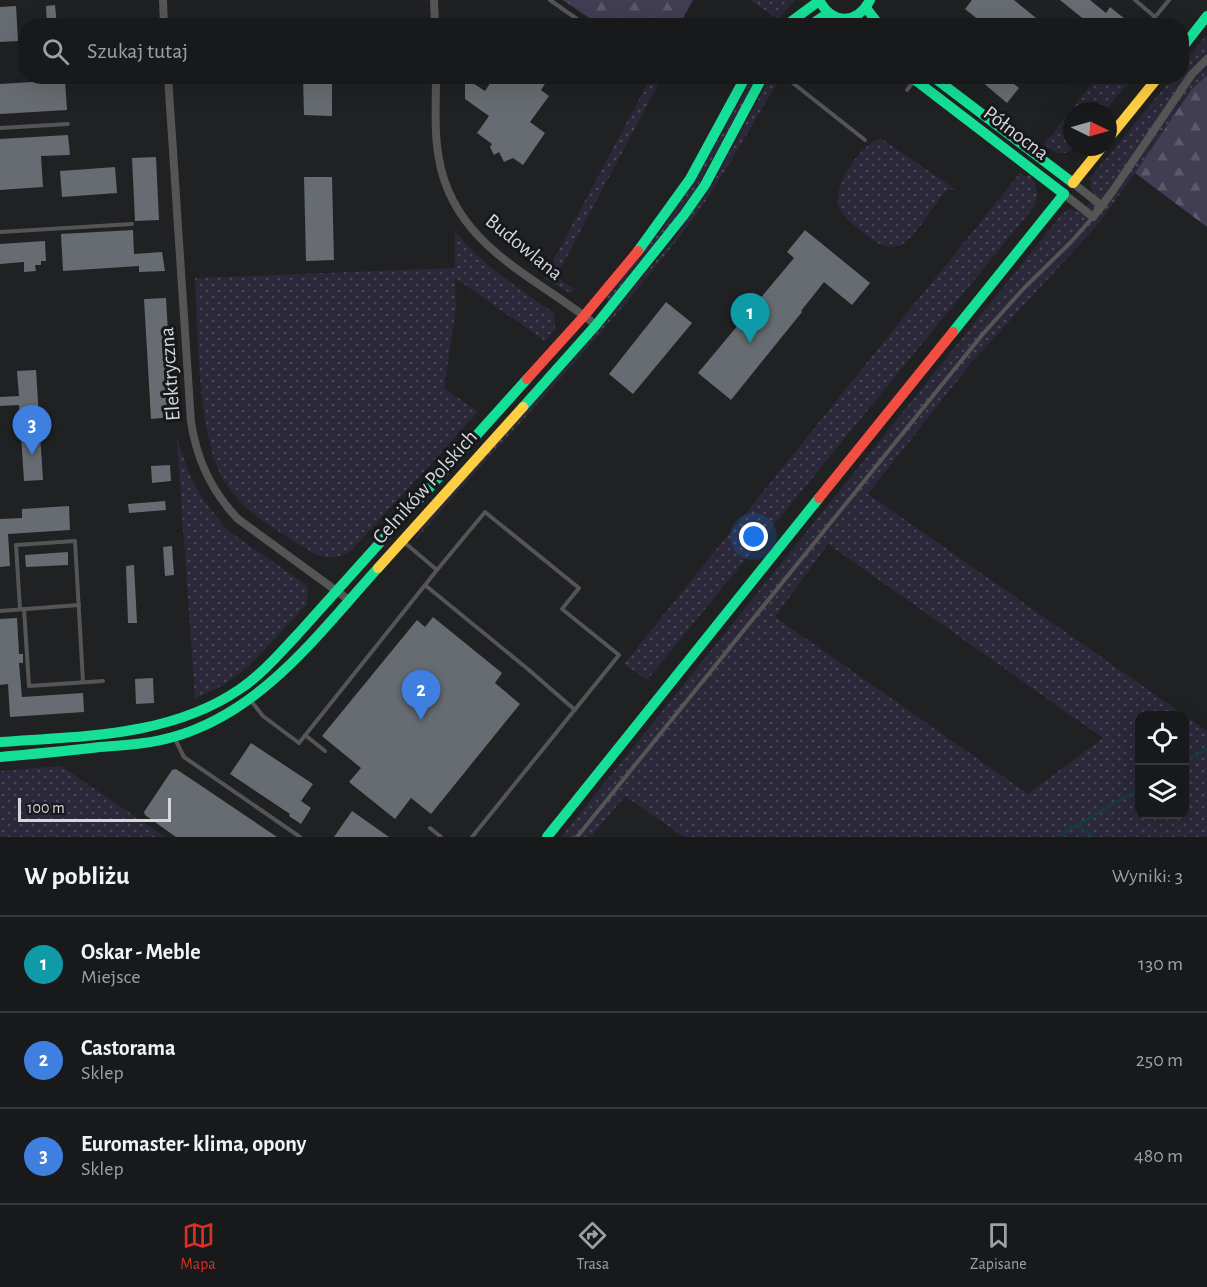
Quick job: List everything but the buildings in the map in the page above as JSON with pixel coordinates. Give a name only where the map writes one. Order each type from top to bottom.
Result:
[{"type":"main road","points":[[795,18],[819,0],[827,14],[836,18]]},
{"type":"main road","points":[[856,18],[868,4],[876,18]]},
{"type":"main road","points":[[821,18],[827,14]]},
{"type":"main road","points":[[1189,39],[1207,16]]},
{"type":"main road","name":"Celników Polskich","points":[[0,742],[146,729],[171,723],[221,701],[258,674],[297,635],[584,316],[681,194],[708,150],[742,84]]},
{"type":"main road","name":"Celników Polskich","points":[[0,757],[147,743],[174,737],[222,718],[275,680],[403,542],[596,325],[693,203],[717,164],[759,84]]},
{"type":"main road","name":"Północna","points":[[920,84],[1064,194]]},
{"type":"main road","name":"Północna","points":[[943,84],[1073,183]]},
{"type":"main road","points":[[1117,128],[1153,84]]},
{"type":"main road","points":[[1073,183],[1095,156]]},
{"type":"main road","points":[[547,837],[1064,194]]},
{"type":"street","points":[[163,0],[164,18]]},
{"type":"street","points":[[434,0],[435,18]]},
{"type":"street","points":[[1189,78],[1207,59]]},
{"type":"street","name":"Elektryczna","points":[[169,84],[191,422],[199,457],[209,480],[225,506],[238,519],[350,600]]},
{"type":"street","name":"Budowlana","points":[[436,84],[439,158],[451,197],[469,226],[496,254],[596,325]]},
{"type":"street","points":[[1064,194],[1093,217],[1185,84]]},
{"type":"street","points":[[1073,183],[1102,206]]},
{"type":"street","points":[[171,723],[174,737]]},
{"type":"lane","points":[[550,0],[576,18]]},
{"type":"lane","points":[[1135,0],[1155,17],[1169,0]]},
{"type":"lane","points":[[794,84],[865,140]]},
{"type":"lane","name":"Północna","points":[[907,90],[910,84]]},
{"type":"lane","points":[[0,128],[68,124]]},
{"type":"lane","points":[[577,837],[982,335],[1093,217]]},
{"type":"lane","points":[[0,232],[132,224]]},
{"type":"lane","points":[[250,700],[263,716],[299,744],[484,512],[579,588],[562,609],[619,656],[472,837]]},
{"type":"lane","points":[[83,682],[75,541],[16,545],[29,686],[103,681]]},
{"type":"lane","points":[[403,542],[437,570]]},
{"type":"lane","points":[[425,585],[575,710]]},
{"type":"lane","points":[[0,611],[79,605]]},
{"type":"lane","points":[[305,735],[325,751]]},
{"type":"lane","points":[[174,737],[184,758],[300,837]]},
{"type":"lane","points":[[430,828],[441,837]]},
{"type":"shaded area","points":[[750,0],[795,0],[777,18]]},
{"type":"shaded area","points":[[1207,34],[1207,75],[1191,90],[1099,223],[972,362],[868,494],[1178,711],[1135,711],[1135,819],[1189,819],[1189,718],[1207,731],[1207,837],[684,837],[625,796],[591,837],[561,837],[1062,214],[1069,209],[1081,213],[1096,196],[1091,188],[1091,177],[1108,156],[1117,156],[1117,145],[1167,84],[1189,84],[1189,56]],"holes":[[[828,544],[1103,738],[1028,794],[775,617]]]},
{"type":"shaded area","points":[[647,84],[658,84],[556,277],[574,289],[570,293],[544,278]]},
{"type":"shaded area","points":[[749,84],[754,84],[697,187],[665,232],[609,302],[605,298],[661,230],[693,184]]},
{"type":"shaded area","points":[[766,84],[777,84],[712,192],[655,268],[588,347],[416,539],[419,530],[593,337],[673,240],[712,185]]},
{"type":"shaded area","points":[[1091,84],[1127,84],[1112,102],[1077,102]]},
{"type":"shaded area","points":[[1063,120],[1063,153],[1052,150],[1044,144]]},
{"type":"shaded area","points":[[878,139],[882,139],[956,190],[947,190],[911,237],[905,243],[897,246],[890,247],[880,244],[852,223],[839,208],[839,189],[843,178],[863,150]]},
{"type":"shaded area","points":[[1020,173],[1026,177],[1029,174],[1036,186],[1037,194],[1033,208],[647,680],[624,664]]},
{"type":"shaded area","points":[[455,231],[489,266],[554,313],[555,330],[545,341],[455,278],[456,308],[444,388],[478,412],[350,552],[340,556],[324,557],[311,552],[246,508],[232,493],[216,465],[204,414],[198,355],[195,278],[455,268]]},
{"type":"shaded area","points":[[177,440],[200,495],[227,530],[305,584],[308,589],[307,604],[250,665],[225,684],[195,699]]},
{"type":"shaded area","points":[[61,766],[165,837],[0,837],[0,771]]},
{"type":"green space","points":[[563,0],[693,0],[683,18],[589,18]]},
{"type":"green space","points":[[1207,75],[1207,227],[1135,173],[1191,90]]},
{"type":"waterway","points":[[1189,759],[1207,749]]},
{"type":"waterway","points":[[1057,837],[1135,791]]},
{"type":"waterway","points":[[1077,825],[1094,837]]},
{"type":"traffic: fast","points":[[819,0],[824,8],[837,18]]},
{"type":"traffic: fast","points":[[852,18],[865,8],[870,0]]},
{"type":"traffic: fast","points":[[796,18],[819,1]]},
{"type":"traffic: fast","points":[[866,8],[874,18]]},
{"type":"traffic: fast","points":[[821,18],[827,14]]},
{"type":"traffic: fast","points":[[1189,39],[1207,16]]},
{"type":"traffic: fast","points":[[638,251],[690,179],[742,84]]},
{"type":"traffic: fast","points":[[523,407],[596,325],[684,215],[705,185],[759,84]]},
{"type":"traffic: fast","points":[[920,84],[1064,194]]},
{"type":"traffic: fast","points":[[943,84],[1073,183]]},
{"type":"traffic: fast","points":[[953,332],[1064,194]]},
{"type":"traffic: fast","points":[[0,742],[94,735],[155,725],[184,717],[213,705],[240,689],[263,670],[297,635],[527,379]]},
{"type":"traffic: fast","points":[[547,837],[819,498]]},
{"type":"traffic: fast","points":[[0,757],[146,743],[173,737],[205,725],[234,709],[286,668],[378,568]]},
{"type":"traffic: slow","points":[[1117,128],[1153,84]]},
{"type":"traffic: slow","points":[[1073,183],[1095,156]]},
{"type":"traffic: slow","points":[[378,568],[523,407]]},
{"type":"traffic: jam","points":[[527,379],[638,251]]},
{"type":"traffic: jam","points":[[819,498],[953,332]]},
{"type":"place","name":"Oskar - Meble","points":[[750,343]]},
{"type":"place","name":"Euromaster- klima, opony","points":[[32,455]]},
{"type":"place","name":"Castorama","points":[[421,720]]}]
